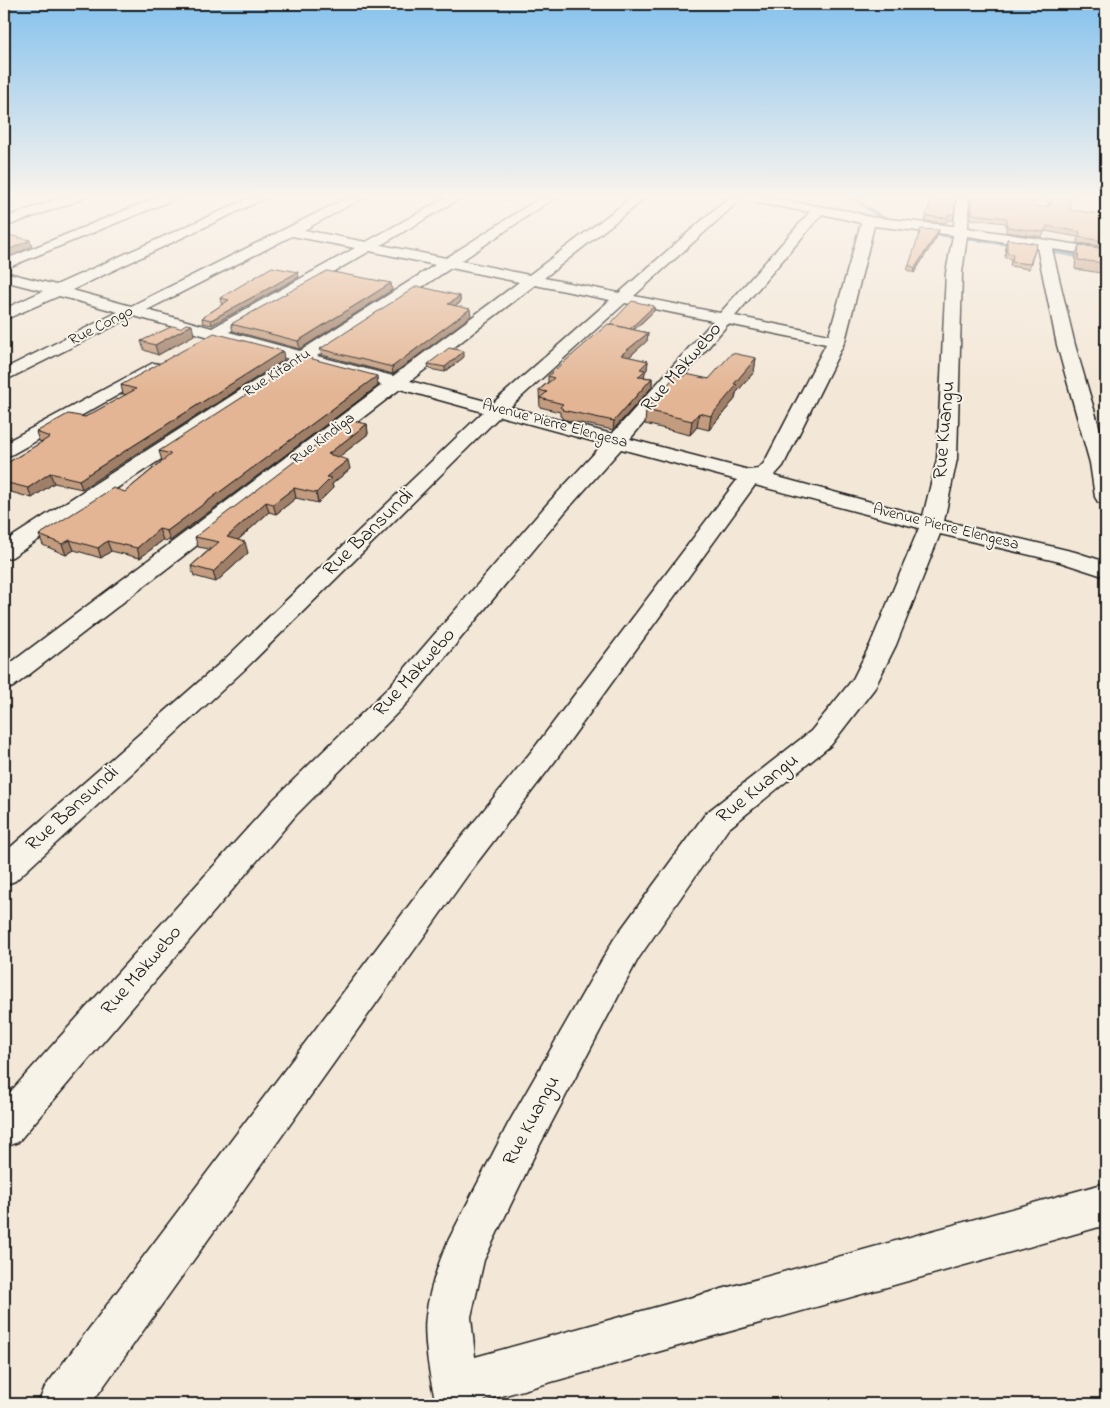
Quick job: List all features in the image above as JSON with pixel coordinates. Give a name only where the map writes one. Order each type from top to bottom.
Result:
[{"type":"street","points":[[4,315],[122,262]]},
{"type":"street","name":"Rue Congo","points":[[4,376],[228,262]]},
{"type":"street","points":[[197,343],[341,262]]},
{"type":"street","points":[[440,262],[836,341]]},
{"type":"street","name":"Rue Kindiga","points":[[4,681],[557,262]]},
{"type":"street","name":"Rue Bansundi","points":[[4,872],[235,664],[497,409],[664,262]]},
{"type":"street","name":"Rue Makwebo","points":[[4,1128],[285,807],[398,695],[557,507],[774,262]]},
{"type":"street","points":[[62,1404],[458,864],[545,754],[751,476],[764,474],[773,466],[836,341],[850,262]]},
{"type":"street","name":"Rue Kuangu","points":[[458,1395],[448,1318],[464,1256],[522,1138],[626,949],[717,820],[821,738],[864,684],[883,645],[932,525],[947,459],[956,262]]},
{"type":"street","points":[[1048,262],[1066,345],[1100,463],[1106,497]]},
{"type":"street","name":"Rue Kitantu","points":[[4,552],[446,263]]},
{"type":"street","name":"Avenue Pierre Elengesa","points":[[4,276],[397,384],[618,440],[932,525],[1067,557],[1106,570]]},
{"type":"street","points":[[4,451],[164,362]]},
{"type":"street","points":[[1067,557],[1106,548]]},
{"type":"street","points":[[458,1395],[1104,1208]]},
{"type":"building","points":[[910,262],[919,262],[915,268],[909,265]]},
{"type":"building","points":[[1012,262],[1031,262],[1030,264]]},
{"type":"building","points":[[272,267],[298,272],[211,320],[202,318],[229,300],[220,298]]},
{"type":"building","points":[[327,271],[391,283],[298,341],[231,324]]},
{"type":"building","points":[[417,286],[460,296],[448,304],[470,309],[392,367],[320,349]]},
{"type":"building","points":[[632,301],[654,306],[630,329],[610,324]]},
{"type":"building","points":[[186,324],[192,325],[155,345],[141,341],[173,326],[180,328]]},
{"type":"building","points":[[608,324],[648,333],[621,355],[648,361],[640,369],[645,370],[638,377],[652,378],[614,421],[562,410],[560,407],[563,404],[540,398],[547,392],[539,390],[554,378],[548,376]]},
{"type":"building","points":[[214,333],[283,351],[79,480],[50,473],[28,488],[4,482],[4,465],[50,437],[36,432],[68,414],[85,417],[136,389],[121,385]]},
{"type":"building","points":[[449,348],[464,351],[445,367],[428,364]]},
{"type":"building","points":[[732,353],[756,358],[734,384],[737,385],[711,416],[699,413],[692,421],[646,410],[676,375],[684,376],[686,374],[709,379]]},
{"type":"building","points":[[305,357],[377,376],[167,531],[159,529],[137,548],[107,541],[98,548],[70,540],[62,544],[39,535],[113,488],[125,492],[171,454],[159,451]]},
{"type":"building","points":[[349,420],[367,424],[328,454],[348,460],[326,477],[331,478],[316,493],[294,488],[273,504],[266,502],[227,537],[245,542],[213,572],[191,566],[219,542],[195,537]]}]
